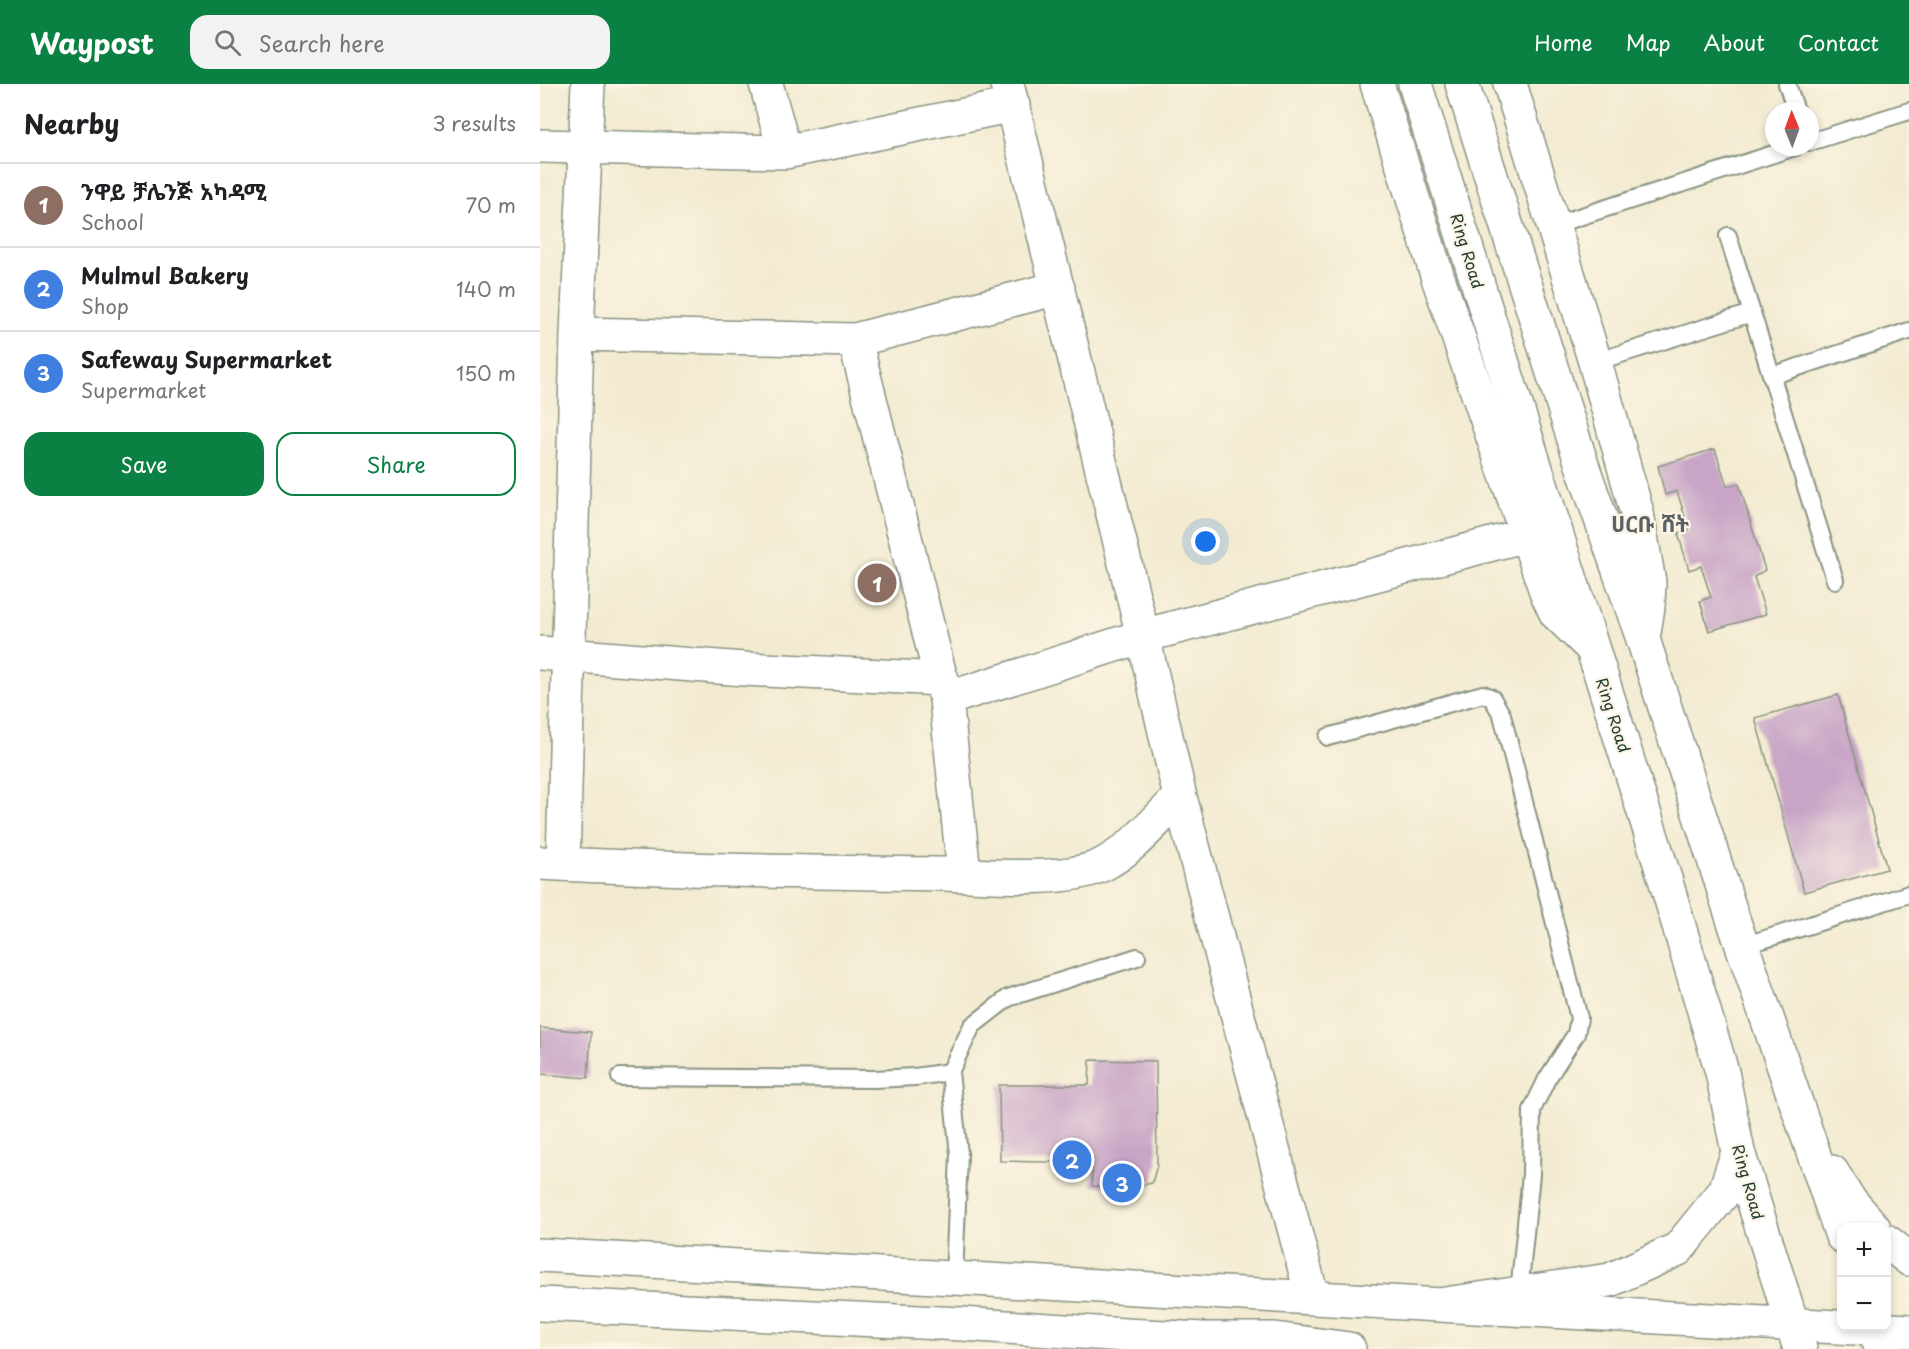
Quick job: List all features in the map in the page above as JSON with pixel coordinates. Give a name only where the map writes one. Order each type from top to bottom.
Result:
[{"type":"main road","points":[[588,84],[577,334],[555,654],[552,863],[758,872],[1024,876],[1078,873],[1102,866],[1125,850],[1180,796]]},
{"type":"main road","points":[[766,84],[785,152]]},
{"type":"main road","points":[[1377,84],[1437,275],[1547,594],[1556,613],[1592,647]]},
{"type":"main road","name":"Ring Road","points":[[1414,84],[1666,882],[1722,1072],[1738,1152],[1796,1337]]},
{"type":"main road","points":[[1462,84],[1582,465],[1643,639],[1743,946],[1838,1223]]},
{"type":"main road","points":[[1510,84],[1595,362],[1637,513],[1649,582],[1643,639]]},
{"type":"main road","points":[[540,146],[785,152],[1010,95],[1180,796],[1312,1296]]},
{"type":"main road","points":[[577,334],[855,340],[1058,288]]},
{"type":"main road","points":[[855,340],[944,689],[964,874]]},
{"type":"main road","points":[[555,654],[744,669],[944,689],[1526,535]]},
{"type":"main road","points":[[1805,1124],[1848,1198],[1870,1223]]},
{"type":"main road","points":[[1445,1304],[1610,1280],[1678,1249],[1725,1191],[1738,1152]]},
{"type":"main road","points":[[1891,1247],[1909,1259]]},
{"type":"main road","points":[[540,1255],[1445,1304],[1796,1337],[1875,1335],[1909,1331]]},
{"type":"main road","points":[[540,1304],[962,1324],[1125,1335],[1275,1339],[1349,1349]]},
{"type":"lane","points":[[1787,84],[1793,102]]},
{"type":"lane","points":[[1819,139],[1909,111]]},
{"type":"lane","points":[[1554,225],[1767,156]]},
{"type":"lane","points":[[1728,236],[1835,579]]},
{"type":"lane","points":[[1595,362],[1752,313]]},
{"type":"lane","points":[[1771,376],[1909,331]]},
{"type":"lane","points":[[1328,737],[1483,694],[1492,698],[1502,715],[1579,1018],[1576,1034],[1547,1079],[1532,1110],[1531,1174],[1520,1293]]},
{"type":"lane","points":[[1743,946],[1909,894]]},
{"type":"lane","points":[[954,1278],[959,1154],[950,1072],[972,1026],[1008,998],[1137,957]]},
{"type":"lane","points":[[620,1077],[874,1079],[950,1072]]},
{"type":"building","points":[[1715,449],[1727,486],[1739,484],[1765,570],[1754,577],[1766,614],[1709,631],[1700,601],[1711,597],[1701,566],[1689,570],[1678,533],[1689,530],[1677,491],[1665,495],[1658,466]]},
{"type":"building","points":[[1838,695],[1887,869],[1804,892],[1755,718]]},
{"type":"building","points":[[540,1028],[591,1032],[588,1078],[540,1074]]},
{"type":"building","points":[[1090,1060],[1156,1061],[1157,1165],[1152,1183],[1132,1187],[1092,1186],[1092,1163],[1000,1161],[999,1085],[1089,1085]]},
{"type":"place","name":"ንዋይ ቻሌንጅ አካዳሚ","points":[[877,583]]},
{"type":"place","name":"Mulmul Bakery","points":[[1072,1160]]},
{"type":"place","name":"Safeway Supermarket","points":[[1122,1183]]},
{"type":"district","name":"ሀርቡ ሸት","points":[[1650,524]]}]
